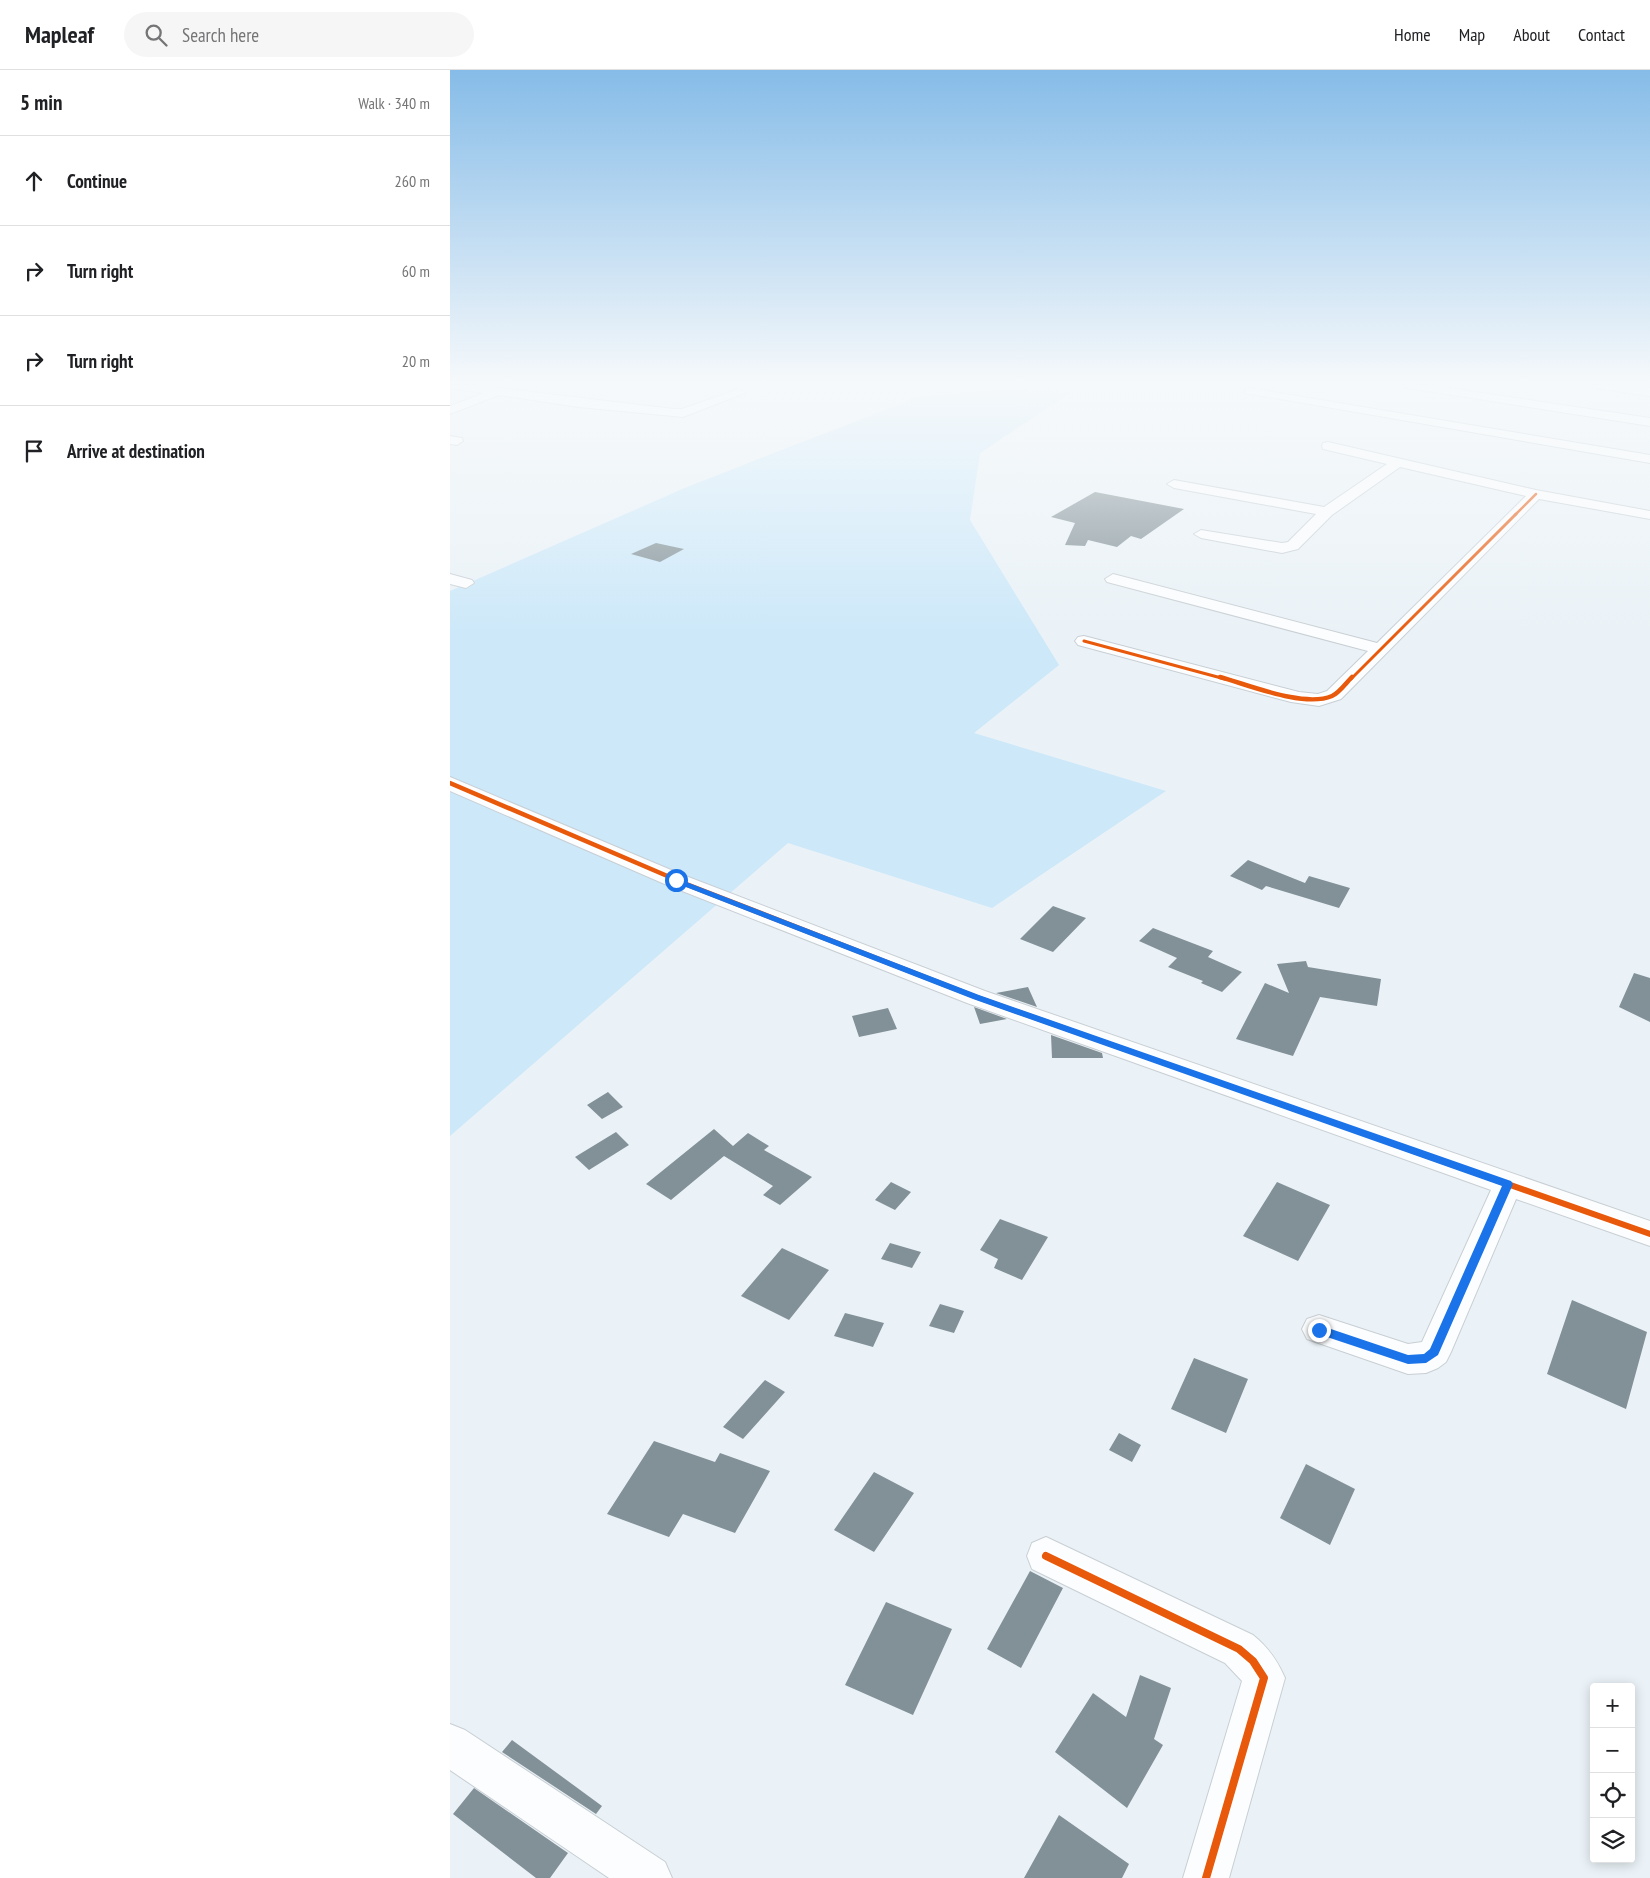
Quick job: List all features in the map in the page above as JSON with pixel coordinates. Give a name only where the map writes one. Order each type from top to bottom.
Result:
[{"type":"street","points":[[1201,534],[1282,548],[1293,546],[1327,512],[1388,469]]},
{"type":"street","points":[[1426,469],[1536,494],[1650,515]]},
{"type":"street","points":[[1174,484],[1327,512]]},
{"type":"street","points":[[1084,641],[1298,698],[1319,700],[1334,695],[1536,494]]},
{"type":"street","points":[[450,579],[466,582]]},
{"type":"street","points":[[1113,579],[1380,649]]},
{"type":"street","points":[[450,783],[676,880],[976,997],[1650,1234]]},
{"type":"street","points":[[1319,1330],[1408,1359],[1426,1358],[1434,1352],[1508,1184]]},
{"type":"street","points":[[1046,1556],[1239,1649],[1253,1661],[1264,1678],[1206,1878]]},
{"type":"street","points":[[450,1745],[649,1878]]},
{"type":"shaded area","points":[[732,469],[978,469],[970,520],[1059,665],[974,733],[1166,791],[992,908],[788,843],[450,1136],[450,591],[687,487]]},
{"type":"building","points":[[1095,492],[1184,509],[1141,539],[1131,536],[1117,547],[1088,540],[1085,546],[1065,545],[1075,523],[1051,517]]},
{"type":"building","points":[[656,543],[684,549],[660,562],[631,554]]},
{"type":"building","points":[[1248,860],[1305,883],[1309,876],[1350,888],[1339,908],[1266,886],[1262,890],[1230,876]]},
{"type":"building","points":[[1053,906],[1086,918],[1053,952],[1020,939]]},
{"type":"building","points":[[1153,928],[1213,951],[1208,957],[1242,972],[1222,992],[1201,983],[1203,981],[1168,967],[1177,958],[1139,941]]},
{"type":"building","points":[[1306,961],[1308,967],[1381,979],[1377,1006],[1320,997],[1293,1056],[1236,1039],[1265,983],[1289,993],[1277,964]]},
{"type":"building","points":[[1634,973],[1650,978],[1650,1022],[1619,1007]]},
{"type":"building","points":[[1028,987],[1037,1007],[996,993]]},
{"type":"building","points":[[974,1007],[1007,1019],[980,1024]]},
{"type":"building","points":[[888,1008],[897,1029],[859,1037],[852,1016]]},
{"type":"building","points":[[1051,1035],[1102,1053],[1103,1058],[1052,1058]]},
{"type":"building","points":[[608,1092],[623,1107],[602,1119],[587,1105]]},
{"type":"building","points":[[714,1129],[733,1146],[748,1133],[769,1146],[764,1150],[812,1177],[780,1205],[763,1195],[773,1186],[724,1156],[671,1200],[646,1184]]},
{"type":"building","points":[[616,1132],[629,1145],[589,1170],[575,1157]]},
{"type":"building","points":[[891,1182],[911,1192],[895,1210],[875,1200]]},
{"type":"building","points":[[1277,1182],[1330,1205],[1298,1261],[1243,1236]]},
{"type":"building","points":[[1000,1219],[1048,1237],[1022,1280],[994,1268],[998,1259],[980,1250]]},
{"type":"building","points":[[890,1243],[921,1252],[912,1268],[881,1259]]},
{"type":"building","points":[[782,1248],[829,1270],[789,1320],[741,1296]]},
{"type":"building","points":[[1572,1300],[1647,1332],[1626,1409],[1547,1374]]},
{"type":"building","points":[[940,1304],[964,1311],[954,1333],[929,1326]]},
{"type":"building","points":[[845,1313],[884,1323],[873,1347],[834,1336]]},
{"type":"building","points":[[1194,1358],[1248,1379],[1226,1433],[1171,1409]]},
{"type":"building","points":[[765,1380],[785,1392],[743,1439],[723,1427]]},
{"type":"building","points":[[1119,1433],[1141,1445],[1132,1462],[1109,1450]]},
{"type":"building","points":[[654,1441],[715,1462],[720,1453],[770,1471],[735,1533],[683,1514],[669,1537],[607,1514]]},
{"type":"building","points":[[1306,1464],[1355,1489],[1330,1545],[1280,1518]]},
{"type":"building","points":[[874,1472],[914,1493],[874,1552],[834,1530]]},
{"type":"building","points":[[1030,1571],[1063,1588],[1021,1668],[987,1649]]},
{"type":"building","points":[[886,1602],[952,1629],[913,1715],[845,1685]]},
{"type":"building","points":[[1140,1675],[1171,1688],[1154,1739],[1163,1745],[1127,1808],[1055,1752],[1093,1693],[1126,1717]]},
{"type":"building","points":[[512,1740],[602,1806],[596,1814],[502,1752]]},
{"type":"building","points":[[474,1788],[568,1853],[550,1878],[536,1878],[453,1814]]},
{"type":"building","points":[[1059,1815],[1129,1864],[1122,1878],[1024,1878]]},
{"type":"cycle path","points":[[1084,641],[1298,698],[1319,700],[1334,695],[1536,494]]},
{"type":"cycle path","points":[[450,783],[675,880],[976,997],[1650,1234]]},
{"type":"cycle path","points":[[1046,1556],[1239,1649],[1253,1661],[1264,1678],[1206,1878]]},
{"type":"route","points":[[676,880],[976,997],[1508,1184],[1434,1352],[1426,1358],[1408,1359],[1319,1330]]}]
